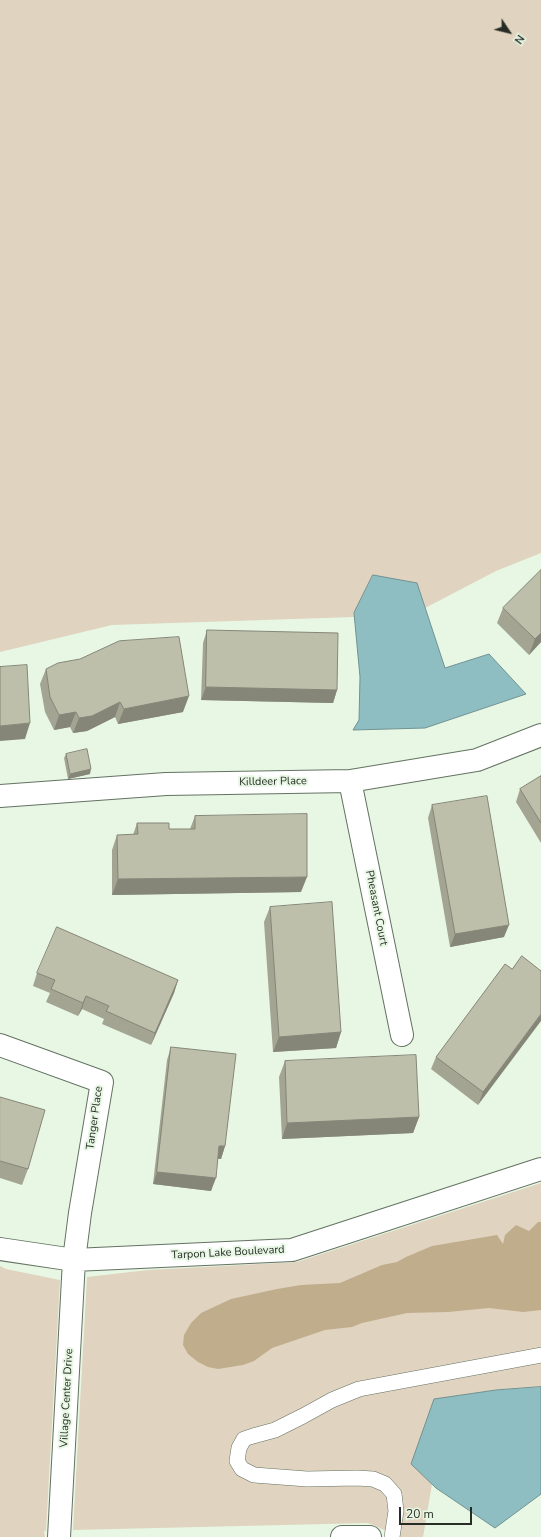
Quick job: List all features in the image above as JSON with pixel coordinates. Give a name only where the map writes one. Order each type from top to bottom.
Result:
[{"type":"street","name":"Killdeer Place","points":[[0,796],[166,784],[350,781],[477,760],[541,735]]},
{"type":"street","name":"Pheasant Court","points":[[350,781],[402,1035]]},
{"type":"street","name":"Tanger Place","points":[[0,1045],[102,1082],[80,1213],[74,1260]]},
{"type":"street","name":"Tarpon Lake Boulevard","points":[[0,1249],[74,1260],[292,1250],[541,1169]]},
{"type":"street","name":"Village Center Drive","points":[[59,1537],[74,1260]]},
{"type":"street","points":[[342,1537],[370,1537]]},
{"type":"lane","points":[[392,1537],[396,1511],[394,1494],[385,1484],[374,1479],[307,1479],[254,1475],[242,1469],[237,1461],[239,1448],[244,1439],[275,1430],[332,1400],[359,1389],[541,1355]]},
{"type":"shaded area","points":[[0,0],[541,0],[541,553],[496,571],[425,608],[417,583],[354,613],[354,617],[112,625],[0,652]]},
{"type":"shaded area","points":[[541,1183],[541,1387],[496,1390],[411,1463],[432,1484],[423,1537],[397,1537],[367,1523],[73,1530],[87,1277],[148,1270],[297,1262]]},
{"type":"shaded area","points":[[538,1222],[541,1222],[541,1310],[523,1312],[489,1308],[448,1312],[407,1313],[362,1323],[352,1327],[325,1330],[272,1348],[254,1361],[243,1365],[218,1369],[208,1367],[198,1362],[188,1354],[183,1345],[184,1335],[191,1323],[201,1313],[231,1299],[301,1285],[340,1283],[382,1265],[397,1262],[432,1246],[497,1235],[503,1244],[505,1235],[516,1225],[529,1231]]},
{"type":"shaded area","points":[[0,1266],[6,1269],[60,1280],[46,1531],[44,1531],[45,1537],[0,1537]]},
{"type":"water","points":[[373,575],[417,583],[445,668],[489,654],[526,694],[425,728],[353,730],[359,720],[360,677],[354,613]]},
{"type":"water","points":[[541,1387],[541,1494],[495,1528],[436,1488],[411,1464],[434,1399],[496,1390]]},
{"type":"building","points":[[541,570],[541,633],[535,639],[503,608]]},
{"type":"building","points":[[207,630],[338,633],[337,690],[206,687]]},
{"type":"building","points":[[179,637],[189,696],[124,709],[120,702],[92,716],[79,718],[76,712],[59,715],[50,697],[46,669],[58,663],[80,659],[119,641]]},
{"type":"building","points":[[27,665],[30,723],[0,726],[0,667]]},
{"type":"building","points":[[87,749],[91,769],[70,774],[66,754]]},
{"type":"building","points":[[541,776],[541,823],[520,789]]},
{"type":"building","points":[[487,796],[509,925],[455,934],[432,805]]},
{"type":"building","points":[[307,814],[307,877],[118,879],[117,835],[138,834],[137,823],[169,823],[169,829],[195,829],[195,816]]},
{"type":"building","points":[[332,902],[341,1032],[279,1037],[270,907]]},
{"type":"building","points":[[57,927],[178,980],[155,1033],[106,1011],[109,1006],[86,996],[83,1003],[51,989],[55,980],[37,973]]},
{"type":"building","points":[[522,956],[541,971],[541,1014],[483,1092],[436,1057],[505,964],[512,969]]},
{"type":"building","points":[[171,1047],[236,1054],[225,1146],[219,1146],[216,1178],[157,1172]]},
{"type":"building","points":[[416,1055],[419,1117],[287,1123],[285,1061]]},
{"type":"building","points":[[0,1097],[45,1110],[28,1169],[0,1161]]}]
